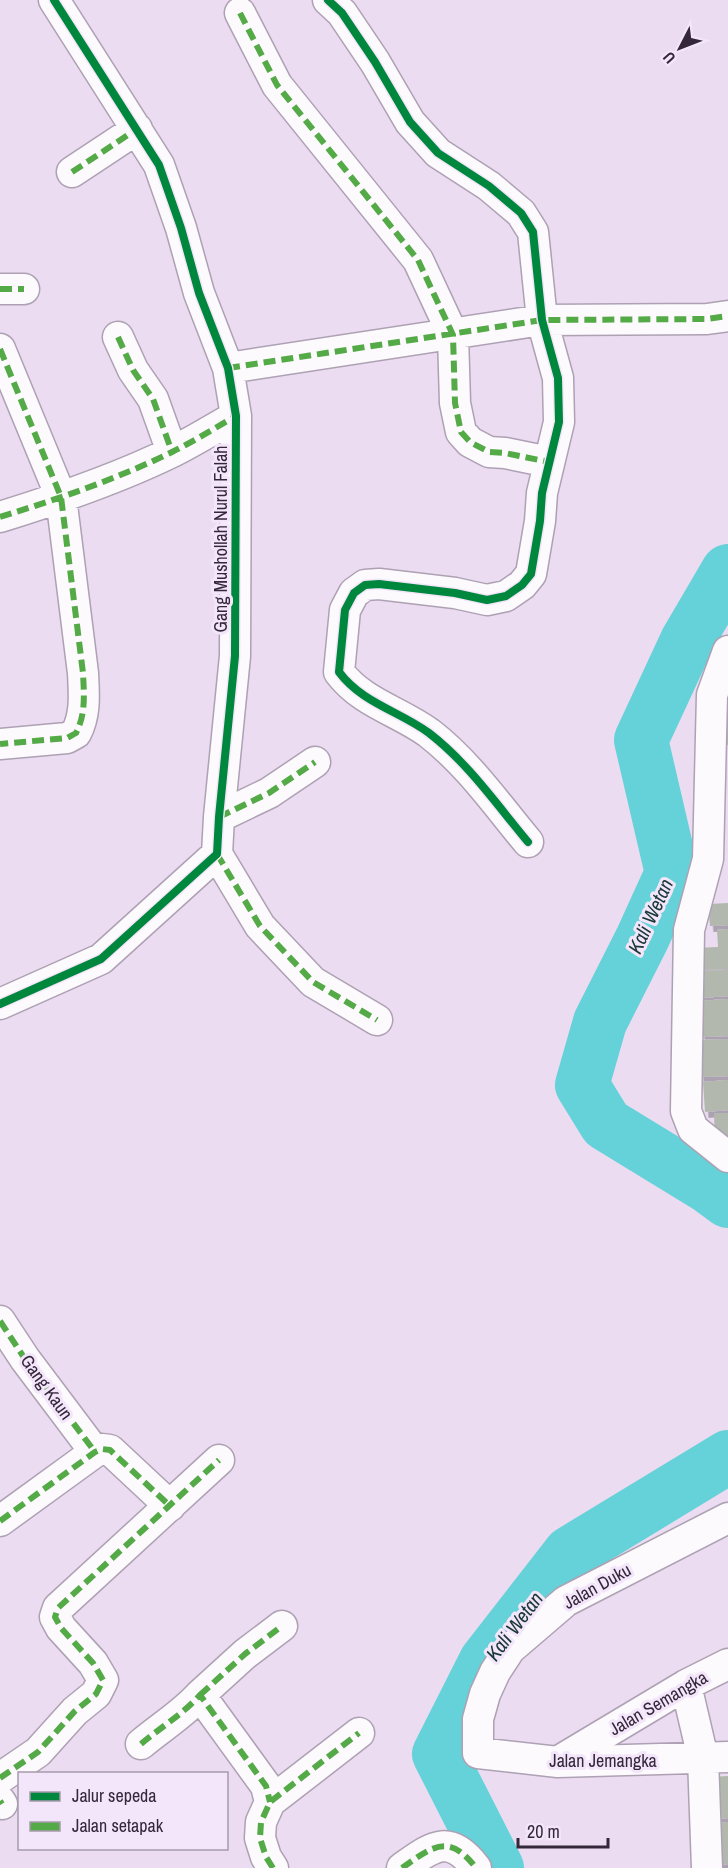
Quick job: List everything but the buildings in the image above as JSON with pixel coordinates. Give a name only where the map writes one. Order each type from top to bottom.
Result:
[{"type":"street","points":[[328,0],[342,14],[369,52],[410,122],[438,153],[489,186],[521,213],[533,232],[542,320],[558,378],[559,422],[542,493],[531,574],[522,585],[506,596],[487,600],[455,593],[379,584],[365,585],[354,593],[345,610],[339,672],[348,684],[369,699],[428,732],[457,758],[528,842]]},
{"type":"street","name":"Gang Mushollah Nurul Falah","points":[[60,2],[159,165],[181,228],[199,293],[228,368],[236,416],[235,656],[217,854]]},
{"type":"street","points":[[240,13],[277,85],[418,260],[453,334],[455,403],[461,432],[470,442],[489,452],[549,462]]},
{"type":"street","points":[[72,171],[137,129]]},
{"type":"street","points":[[228,368],[542,320],[707,319],[728,315]]},
{"type":"street","points":[[118,337],[133,370],[153,399],[172,452]]},
{"type":"street","points":[[0,349],[61,497],[83,673],[83,715],[76,733],[67,738],[0,744]]},
{"type":"street","points":[[0,517],[128,472],[172,452],[236,416]]},
{"type":"street","points":[[728,651],[712,695],[718,859],[689,930],[686,1111],[693,1129],[728,1157]]},
{"type":"street","points":[[219,817],[269,793],[315,762]]},
{"type":"street","points":[[0,1004],[101,959],[217,854],[260,926],[313,982],[377,1020]]},
{"type":"street","name":"Gang Kaun","points":[[0,1322],[95,1452]]},
{"type":"street","points":[[0,1521],[102,1449],[110,1450],[170,1506]]},
{"type":"street","points":[[20,1772],[75,1711],[96,1695],[102,1686],[103,1680],[93,1664],[58,1623],[55,1617],[58,1608],[219,1460]]},
{"type":"street","name":"Jalan Duku","points":[[478,1753],[478,1719],[485,1694],[495,1672],[510,1649],[566,1601],[728,1518]]},
{"type":"street","points":[[141,1744],[189,1708],[245,1654],[282,1626]]},
{"type":"street","name":"Jalan Semangka","points":[[558,1762],[686,1685],[728,1664]]},
{"type":"street","points":[[686,1685],[715,1758],[707,1868]]},
{"type":"street","points":[[200,1695],[266,1786],[270,1802]]},
{"type":"street","points":[[273,1868],[266,1857],[260,1838],[261,1822],[270,1802],[359,1733]]},
{"type":"street","name":"Jalan Jemangka","points":[[478,1753],[558,1762],[715,1758]]},
{"type":"street","points":[[1,1794],[18,1775]]},
{"type":"street","points":[[402,1868],[438,1845],[458,1850],[476,1868]]},
{"type":"waterway","name":"Kali Wetan","points":[[728,571],[687,641],[641,740],[672,873],[600,1022],[582,1085],[606,1124],[728,1201]]},
{"type":"waterway","name":"Kali Wetan","points":[[497,1868],[439,1754],[486,1661],[570,1553],[728,1457]]},
{"type":"marked path","points":[[240,13],[277,85],[418,260],[453,335],[455,403],[461,432],[470,442],[489,452],[549,462]]},
{"type":"marked path","points":[[72,172],[137,129]]},
{"type":"marked path","points":[[0,289],[24,289]]},
{"type":"marked path","points":[[228,368],[542,320],[707,319],[728,316]]},
{"type":"marked path","points":[[118,337],[133,370],[153,399],[172,452]]},
{"type":"marked path","points":[[0,349],[61,497],[84,696],[83,711],[76,733],[67,738],[0,744]]},
{"type":"marked path","points":[[0,517],[109,480],[180,448],[236,416]]},
{"type":"marked path","points":[[219,817],[269,793],[315,762]]},
{"type":"marked path","points":[[217,854],[260,926],[313,982],[377,1020]]},
{"type":"marked path","points":[[0,1321],[25,1359],[95,1452]]},
{"type":"marked path","points":[[0,1521],[102,1449],[110,1450],[170,1506]]},
{"type":"marked path","points":[[0,1778],[38,1752],[75,1711],[96,1694],[103,1680],[93,1663],[61,1628],[55,1617],[58,1608],[219,1460]]},
{"type":"marked path","points":[[200,1695],[245,1654],[282,1626]]},
{"type":"marked path","points":[[141,1744],[200,1695],[266,1786],[270,1802]]},
{"type":"marked path","points":[[273,1868],[266,1857],[260,1838],[261,1822],[270,1802],[359,1733]]},
{"type":"marked path","points":[[402,1868],[431,1849],[440,1847],[457,1850],[476,1868]]},
{"type":"cycle path","points":[[0,1004],[101,959],[217,854],[235,656],[236,416],[228,368],[199,293],[181,228],[159,165],[54,0]]},
{"type":"cycle path","points":[[328,0],[342,13],[375,62],[410,122],[438,153],[489,186],[521,213],[533,232],[542,320],[558,378],[559,422],[542,493],[531,574],[522,585],[506,596],[487,600],[455,593],[379,584],[365,585],[354,593],[345,610],[339,672],[359,692],[417,725],[457,757],[528,842]]}]
